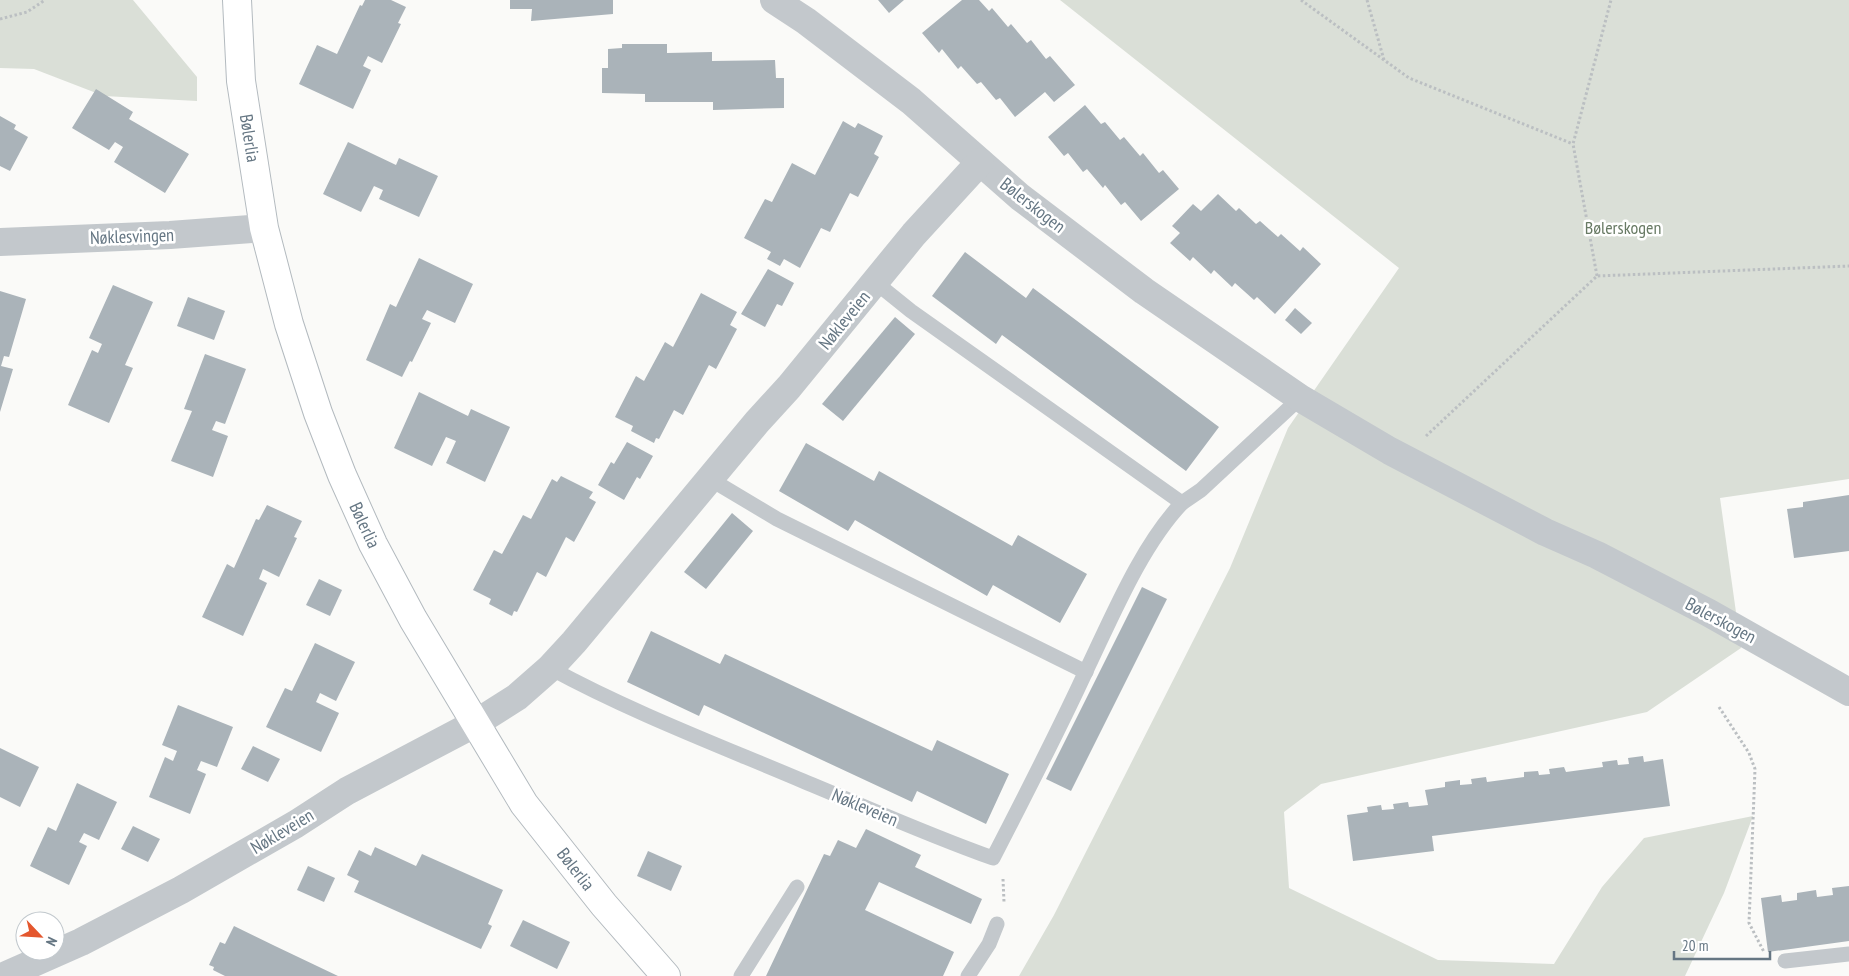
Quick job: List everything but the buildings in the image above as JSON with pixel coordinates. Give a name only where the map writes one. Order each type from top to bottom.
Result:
[{"type":"street","name":"Bølerlia","points":[[237,0],[241,81],[264,228],[289,324],[318,413],[342,475],[373,544],[413,619],[524,804],[604,905],[666,976]]},
{"type":"street","name":"Bølerskogen","points":[[774,0],[806,21],[911,101],[1020,197],[1144,291],[1300,398],[1397,454],[1545,532],[1597,555],[1709,613],[1849,692]]},
{"type":"street","name":"Nøkleveien","points":[[4,976],[81,942],[188,886],[296,824],[347,791],[476,723],[518,697],[550,668],[574,642],[789,387],[914,234],[980,162]]},
{"type":"street","name":"Nøklesvingen","points":[[0,242],[170,235],[264,228]]},
{"type":"lane","points":[[876,282],[911,311],[1182,503]]},
{"type":"lane","points":[[993,858],[1086,672],[1118,601],[1167,518],[1182,503],[1201,490],[1300,398]]},
{"type":"lane","points":[[710,479],[778,518],[1086,672]]},
{"type":"lane","name":"Nøkleveien","points":[[550,668],[593,692],[659,721],[914,828],[993,858]]},
{"type":"lane","points":[[741,976],[797,887]]},
{"type":"lane","points":[[968,976],[989,944],[997,924]]},
{"type":"lane","points":[[1785,961],[1849,954]]},
{"type":"path","points":[[0,19],[27,12],[45,0]]},
{"type":"path","points":[[1301,0],[1409,78],[1573,144]]},
{"type":"path","points":[[1367,0],[1384,60]]},
{"type":"path","points":[[1597,276],[1573,144],[1611,0]]},
{"type":"path","points":[[1397,454],[1419,442],[1597,276],[1849,266]]},
{"type":"path","points":[[1719,707],[1750,753],[1755,769],[1749,923],[1763,952],[1785,961]]},
{"type":"path","points":[[993,858],[1003,877],[1004,891],[1004,900],[997,924]]},
{"type":"green space","points":[[0,0],[133,0],[197,77],[197,101],[104,96],[34,69],[0,68]]},
{"type":"green space","name":"Bølerskogen","points":[[1060,0],[1849,0],[1849,479],[1720,498],[1741,648],[1647,712],[1321,784],[1284,812],[1289,888],[1438,960],[1554,964],[1602,887],[1644,838],[1753,816],[1724,893],[1685,976],[1019,976],[1054,915],[1230,568],[1288,428],[1399,268]]}]
